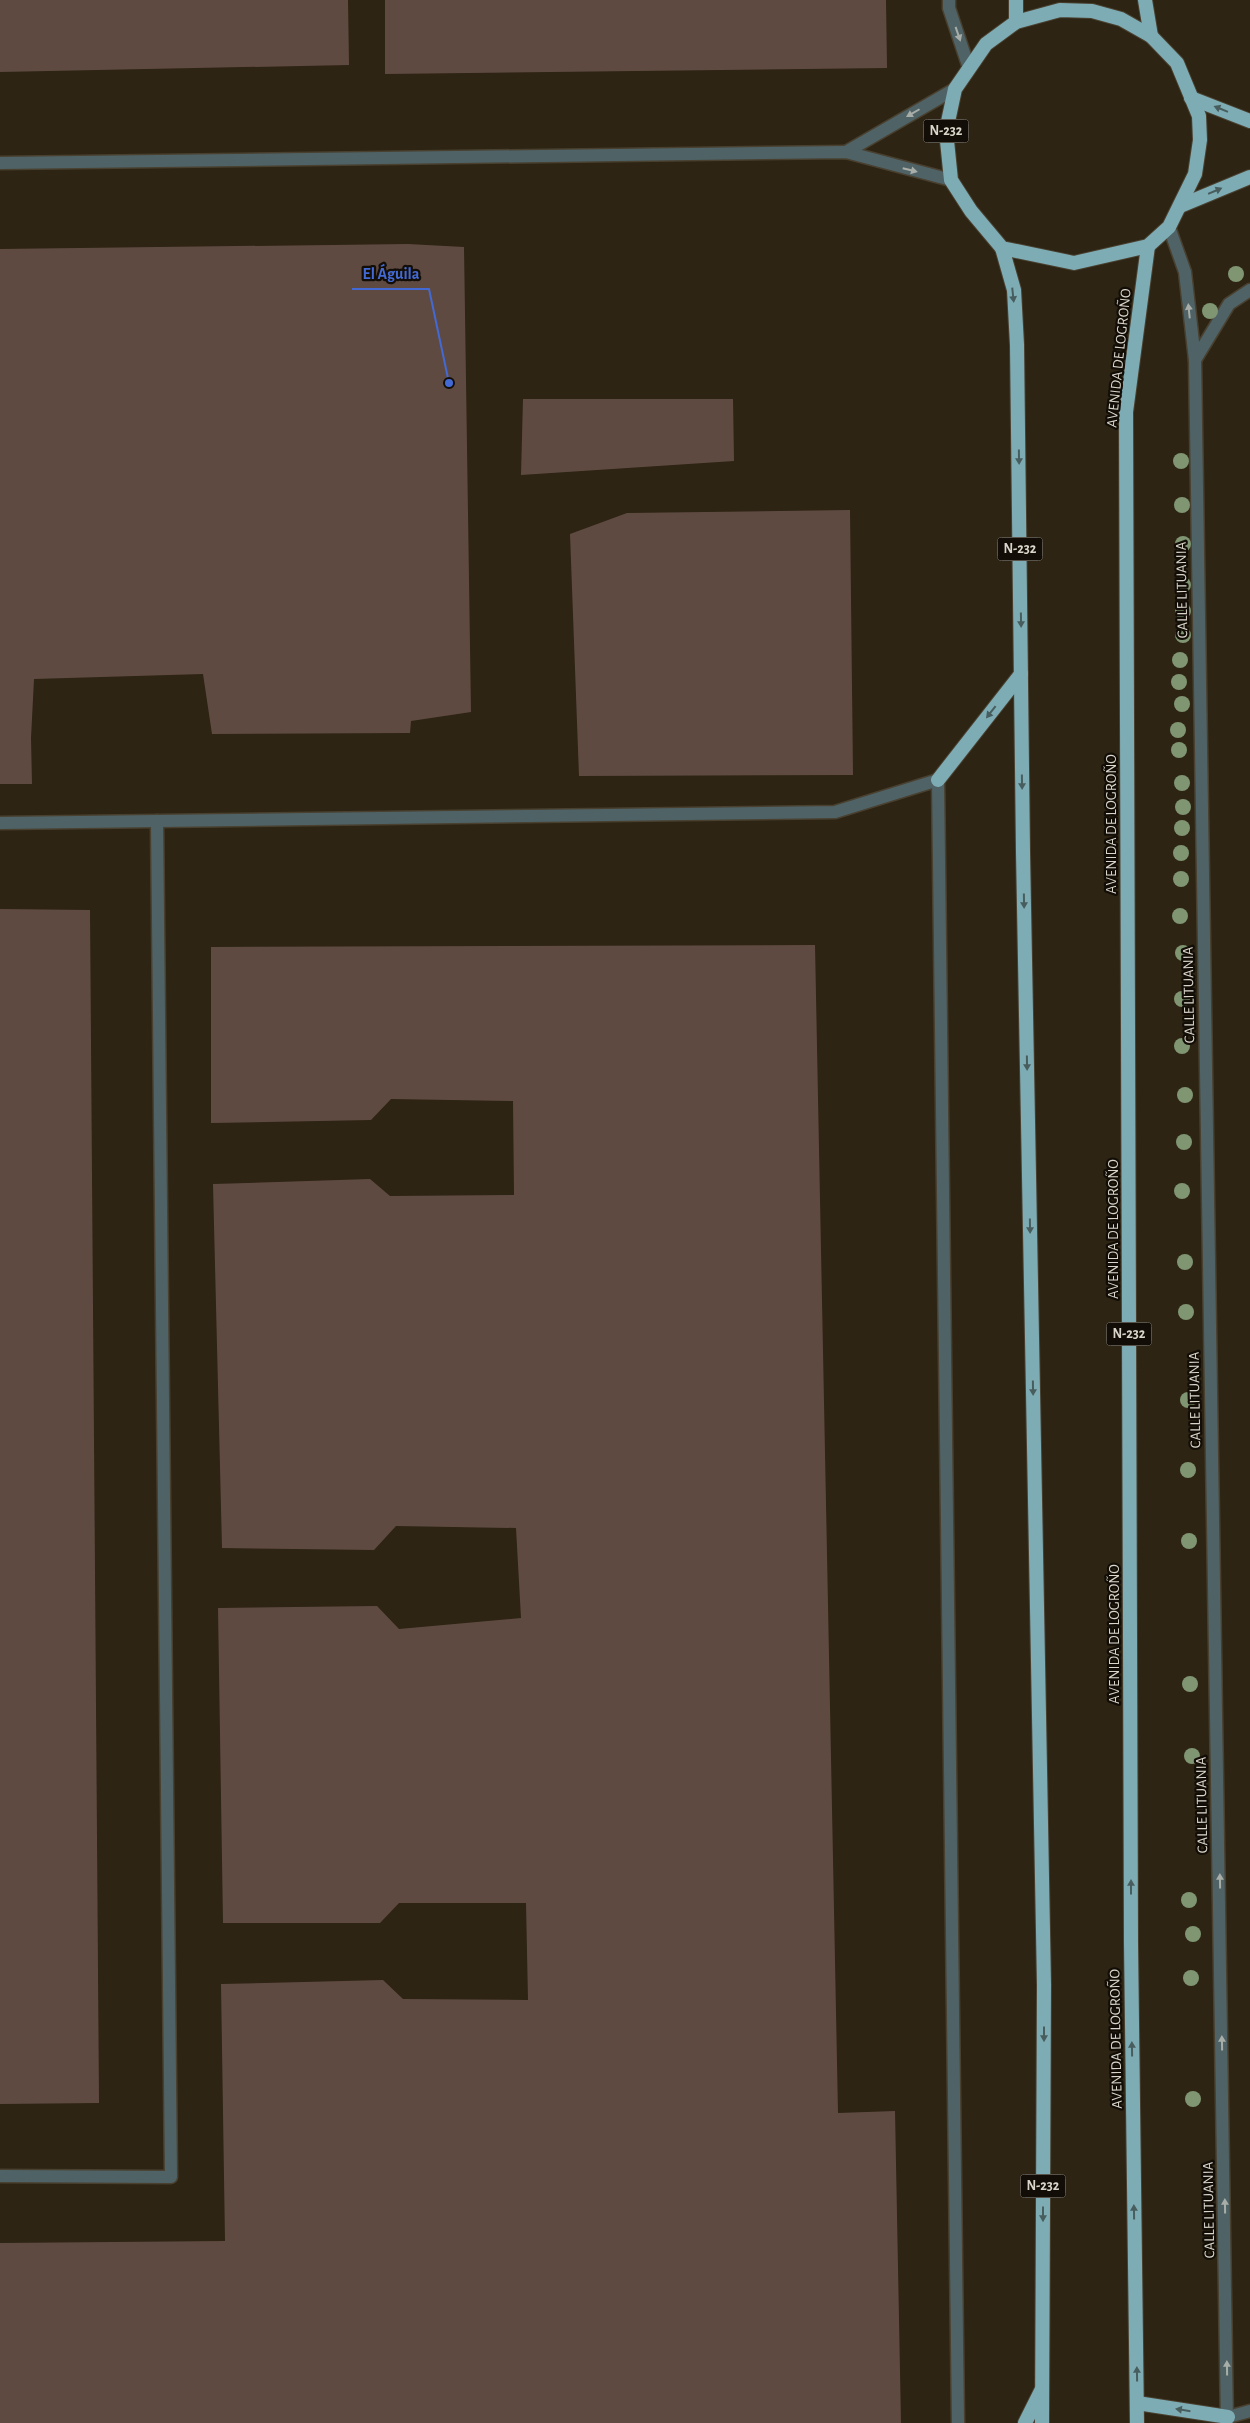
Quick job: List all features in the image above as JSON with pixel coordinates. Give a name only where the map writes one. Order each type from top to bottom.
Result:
[{"type":"highway","points":[[1016,0],[1016,22]]},
{"type":"highway","points":[[1145,0],[1151,36]]},
{"type":"highway","name":"N-232","points":[[1002,248],[1074,263],[1148,246],[1169,228],[1195,174],[1200,140],[1199,116],[1177,63],[1151,36],[1121,19],[1092,10],[1050,11],[1016,22],[986,44],[955,89],[946,131],[951,180],[971,211],[1002,248],[1014,290],[1017,345],[1044,1985],[1042,2423]]},
{"type":"highway","points":[[1191,98],[1250,121]]},
{"type":"highway","points":[[1180,206],[1250,177]]},
{"type":"highway","name":"AVENIDA DE LOGROÑO","points":[[1137,2423],[1131,1923],[1126,412],[1148,246]]},
{"type":"highway","points":[[938,780],[1021,674]]},
{"type":"highway","points":[[1025,2423],[1042,2388]]},
{"type":"highway","points":[[1137,2403],[1225,2421]]},
{"type":"street","points":[[949,0],[949,8],[969,68]]},
{"type":"street","points":[[846,152],[955,89]]},
{"type":"street","points":[[0,163],[846,152],[951,180]]},
{"type":"street","name":"CALLE LITUANIA","points":[[1169,228],[1185,272],[1195,360],[1225,2421]]},
{"type":"street","points":[[1195,360],[1229,304],[1250,290]]},
{"type":"street","points":[[0,823],[835,812],[938,780],[958,2423]]},
{"type":"street","points":[[0,2176],[170,2177],[157,821]]},
{"type":"street","points":[[1225,2421],[1250,2411]]},
{"type":"building","points":[[0,0],[348,0],[349,65],[0,72]]},
{"type":"building","points":[[385,0],[886,0],[887,68],[385,74]]},
{"type":"building","points":[[408,244],[464,247],[471,712],[411,721],[410,733],[212,734],[203,674],[34,679],[31,738],[32,784],[0,784],[0,249]]},
{"type":"building","points":[[523,399],[733,399],[734,461],[521,475]]},
{"type":"building","points":[[850,510],[853,775],[579,776],[570,534],[627,513]]},
{"type":"building","points":[[0,909],[90,910],[99,2103],[0,2104]]},
{"type":"building","points":[[815,945],[838,2113],[895,2111],[901,2423],[0,2423],[0,2243],[225,2241],[221,1984],[383,1980],[403,1999],[528,2000],[526,1903],[399,1903],[380,1923],[223,1923],[218,1608],[377,1606],[399,1629],[521,1618],[516,1528],[396,1526],[374,1550],[222,1548],[213,1184],[370,1179],[390,1196],[514,1195],[513,1101],[391,1099],[371,1120],[211,1123],[211,947]]},
{"type":"place","name":"El Águila","points":[[449,383]]}]
